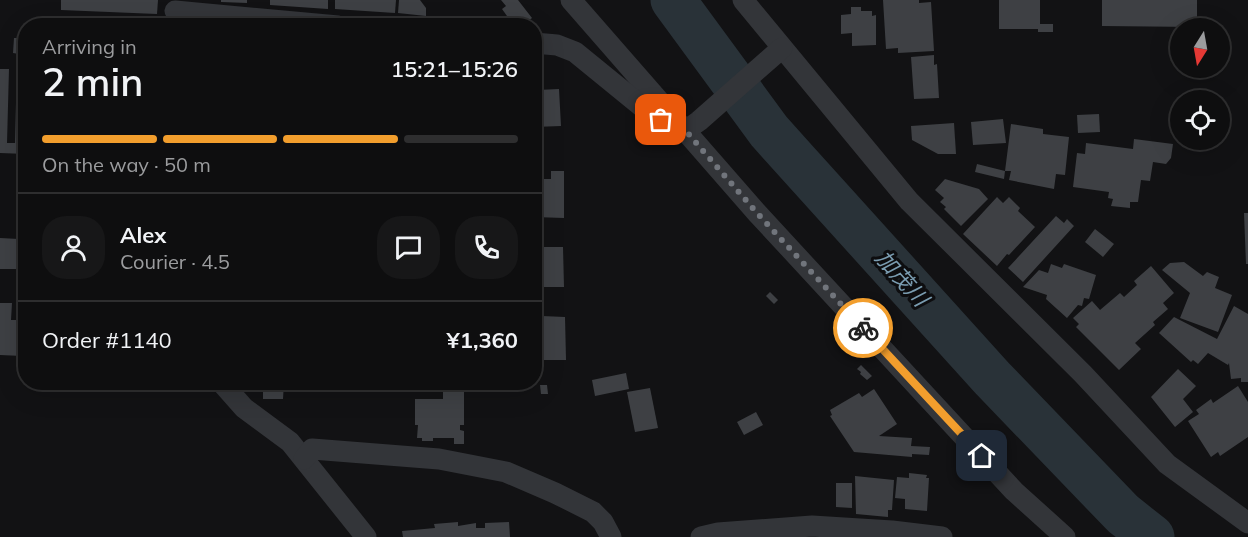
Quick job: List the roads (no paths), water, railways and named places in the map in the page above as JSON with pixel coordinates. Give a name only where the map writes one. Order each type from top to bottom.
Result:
[{"type":"street","points":[[571,0],[757,213],[1014,491],[1065,537]]},
{"type":"street","points":[[743,0],[909,201],[1083,374],[1167,464],[1248,523]]},
{"type":"street","points":[[175,12],[245,18]]},
{"type":"street","points":[[542,44],[557,45],[575,52],[651,114],[675,128],[685,130],[699,121],[782,48]]},
{"type":"street","points":[[228,390],[244,408],[290,442],[366,537]]},
{"type":"street","points":[[304,459],[312,449],[439,459],[506,472],[593,512],[603,522],[610,537]]},
{"type":"street","points":[[702,537],[718,533],[812,526],[942,537]]},
{"type":"waterway","name":"加茂川","points":[[673,0],[769,131],[992,378],[1123,514],[1152,537]]}]
